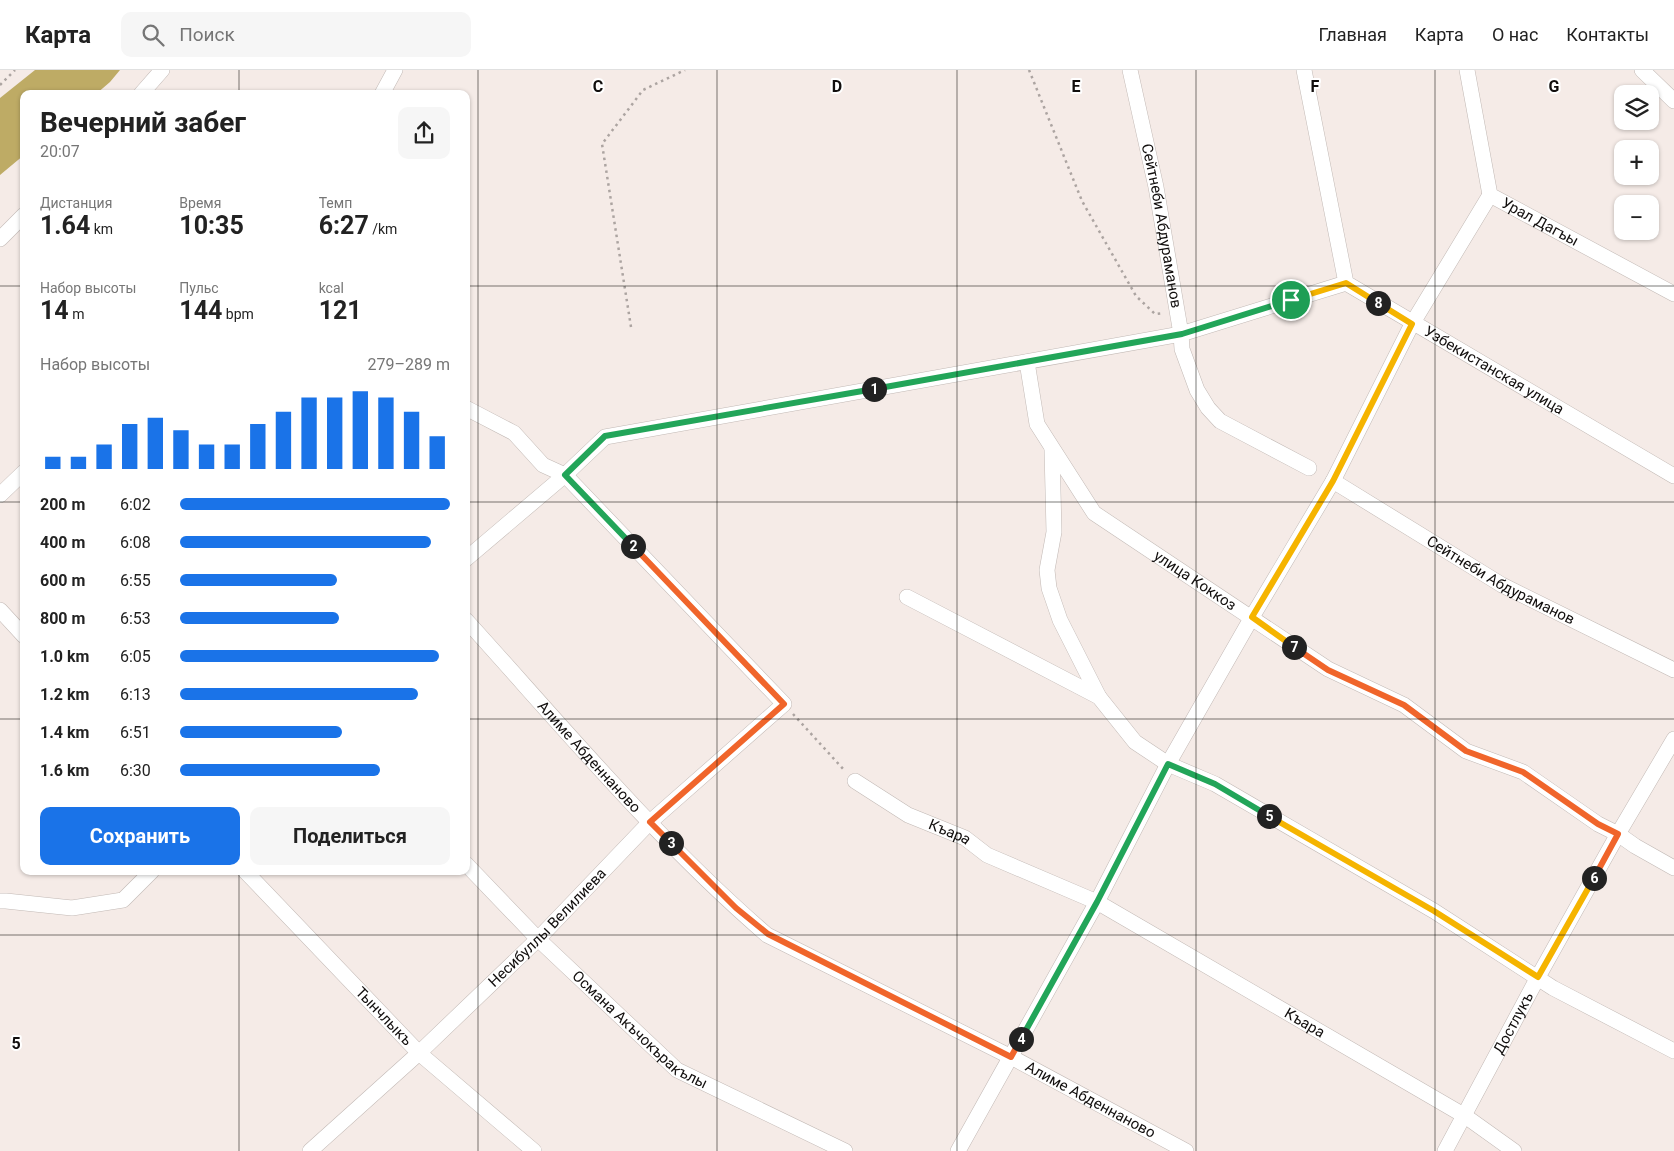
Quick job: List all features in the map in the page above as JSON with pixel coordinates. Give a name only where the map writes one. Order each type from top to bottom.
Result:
[{"type":"street","points":[[144,90],[162,70]]},
{"type":"street","points":[[384,90],[395,70]]},
{"type":"street","name":"Сейтнеби Абдураманов","points":[[1130,70],[1156,187],[1182,334],[1182,349],[1197,390],[1208,408],[1220,421],[1309,468]]},
{"type":"street","points":[[470,556],[565,475],[605,436],[1182,334],[1346,283],[1304,70]]},
{"type":"street","name":"Урал Дагъы","points":[[1467,70],[1490,194],[1674,294]]},
{"type":"street","points":[[1642,70],[1674,101]]},
{"type":"street","points":[[958,1151],[1097,902],[1168,764],[1333,481],[1412,324],[1490,194]]},
{"type":"street","points":[[0,240],[20,220]]},
{"type":"street","name":"Узбекистанская улица","points":[[1346,283],[1412,324],[1674,476]]},
{"type":"street","name":"улица Коккоз","points":[[1027,362],[1037,424],[1094,513],[1252,617],[1328,670],[1404,705],[1466,751],[1523,772],[1598,824],[1674,868]]},
{"type":"street","points":[[470,410],[514,433],[543,465],[565,475],[784,704]]},
{"type":"street","points":[[1052,448],[1054,532],[1047,570],[1049,588],[1060,620],[1099,697],[1135,742],[1168,764],[1215,784],[1434,911],[1553,988],[1674,1051]]},
{"type":"street","points":[[0,495],[20,476]]},
{"type":"street","name":"Сейтнеби Абдураманов","points":[[1333,481],[1502,585],[1674,670]]},
{"type":"street","points":[[907,598],[1099,697]]},
{"type":"street","points":[[0,610],[20,632]]},
{"type":"street","name":"Алиме Абденнаново","points":[[470,624],[650,822],[736,908],[768,934],[1011,1057],[1186,1151]]},
{"type":"street","name":"Несибуллы Велилиева","points":[[310,1151],[419,1053],[538,939],[650,822],[784,704]]},
{"type":"street","name":"Достлукъ","points":[[1445,1151],[1538,977],[1618,834],[1674,740]]},
{"type":"street","name":"Къара","points":[[854,781],[908,815],[965,838],[987,855],[1097,902],[1465,1116],[1514,1151]]},
{"type":"street","name":"Османа Акъчокъракълы","points":[[470,868],[538,939],[677,1070],[845,1151]]},
{"type":"street","points":[[0,901],[72,908],[123,900],[148,875]]},
{"type":"street","name":"Тынчлыкъ","points":[[249,875],[419,1053],[534,1151]]},
{"type":"path","points":[[0,85],[15,70]]},
{"type":"path","points":[[630,327],[602,144],[643,90],[685,70]]},
{"type":"path","points":[[1029,70],[1082,201],[1136,296],[1155,314],[1178,312]]},
{"type":"path","points":[[784,704],[854,781]]},
{"type":"shaded area","points":[[35,70],[120,70],[101,90],[20,90],[20,158],[0,175],[0,98]]},
{"type":"route","points":[[1346,283],[1412,324],[1333,481],[1252,617],[1328,670],[1404,705],[1466,751],[1523,772],[1598,824],[1618,834],[1538,977],[1434,911],[1215,784],[1168,764],[1097,902],[1011,1057],[768,934],[736,908],[650,822],[784,704],[565,475],[605,436],[1182,334],[1291,300],[1346,283]]}]
